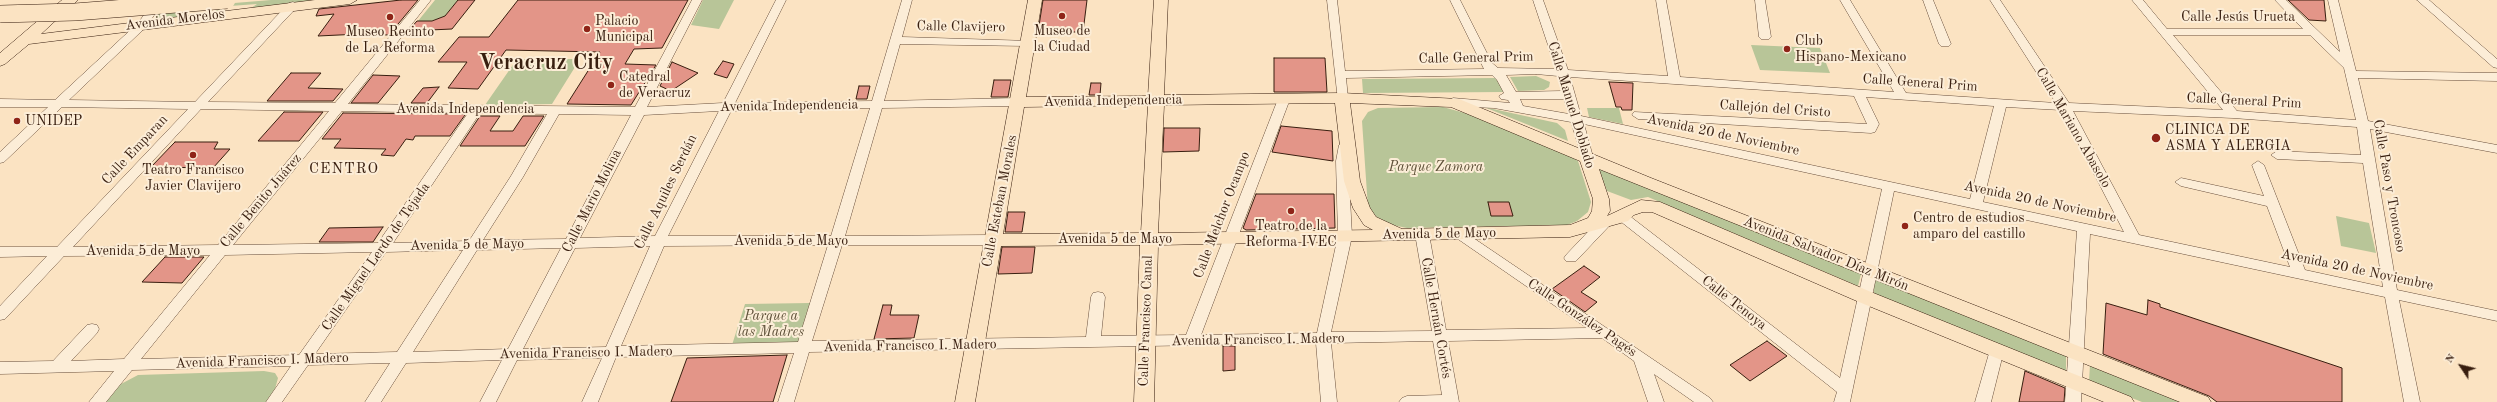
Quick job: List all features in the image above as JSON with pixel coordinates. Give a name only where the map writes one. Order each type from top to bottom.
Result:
[{"type":"main road","points":[[0,60],[71,0]]},
{"type":"main road","points":[[0,14],[75,12],[226,0]]},
{"type":"main road","name":"Avenida Morelos","points":[[24,40],[293,5],[350,0]]},
{"type":"main road","name":"Calle Esteban Morales","points":[[965,402],[1035,0]]},
{"type":"main road","name":"Calle Francisco Canal","points":[[1144,402],[1149,238],[1162,0]]},
{"type":"main road","points":[[1342,98],[1352,181],[1362,208],[1370,220],[1382,228],[1400,234]]},
{"type":"main road","name":"Avenida Independencia","points":[[1018,102],[1342,98],[1453,102]]},
{"type":"main road","name":"Avenida Salvador Díaz Mirón","points":[[1453,102],[1870,272],[2201,402]]},
{"type":"main road","name":"Calle Manuel Doblado","points":[[1587,157],[1601,199],[1601,220]]},
{"type":"main road","name":"Avenida Salvador Díaz Mirón","points":[[1601,220],[1641,206],[1654,206],[1865,297],[2124,402]]},
{"type":"main road","name":"Avenida 5 de Mayo","points":[[992,240],[1149,238],[1230,239],[1570,231],[1601,220]]},
{"type":"street","points":[[0,159],[143,24],[159,0]]},
{"type":"street","name":"Calle Benito Juárez","points":[[97,402],[129,365],[220,250],[426,0]]},
{"type":"street","name":"Calle Mario Molina","points":[[488,402],[697,0]]},
{"type":"street","name":"Calle Aquiles Serdán","points":[[590,402],[659,241],[781,0]]},
{"type":"street","points":[[786,402],[835,241],[853,188],[907,0]]},
{"type":"street","points":[[1332,0],[1342,98]]},
{"type":"street","points":[[1455,0],[1487,66],[1502,78],[1519,109]]},
{"type":"street","name":"Calle Manuel Doblado","points":[[1538,0],[1563,73],[1587,157]]},
{"type":"street","points":[[1661,0],[1675,81]]},
{"type":"street","points":[[1760,0],[1765,37]]},
{"type":"street","points":[[1845,0],[1902,96]]},
{"type":"street","points":[[1928,0],[1945,44]]},
{"type":"street","name":"Calle Mariano Abasolo","points":[[1994,0],[2064,107],[2134,238]]},
{"type":"street","points":[[2137,0],[2233,114]]},
{"type":"street","points":[[2280,0],[2349,70],[2497,77]]},
{"type":"street","name":"Calle Paso y Troncoso","points":[[2333,0],[2363,124],[2412,402]]},
{"type":"street","points":[[2422,0],[2497,65]]},
{"type":"street","name":"Calle Emparan","points":[[0,315],[293,5]]},
{"type":"street","name":"Calle Jesús Urueta","points":[[2164,32],[2312,32]]},
{"type":"street","name":"Calle Clavijero","points":[[895,40],[1027,43]]},
{"type":"street","name":"Calle General Prim","points":[[1340,75],[1494,72],[1563,73],[2064,107],[2233,114],[2363,124],[2497,149]]},
{"type":"street","name":"Callejón del Cristo","points":[[1638,115],[1871,129],[1873,124],[1859,94]]},
{"type":"street","points":[[1473,101],[1485,97],[1569,95]]},
{"type":"street","name":"Calle Melchor Ocampo","points":[[1191,341],[1284,99]]},
{"type":"street","name":"Avenida Independencia","points":[[1453,102],[1473,101],[1576,119]]},
{"type":"street","name":"Avenida Independencia","points":[[0,103],[196,107],[476,110],[556,109],[639,111],[727,107],[1018,102]]},
{"type":"street","points":[[1976,206],[2001,103]]},
{"type":"street","points":[[373,402],[517,177],[556,109]]},
{"type":"street","name":"Calle Miguel Lerdo de Tejada","points":[[274,402],[431,178],[476,110]]},
{"type":"street","name":"Avenida 20 de Noviembre","points":[[1576,119],[1976,206],[2134,238],[2393,295],[2497,316]]},
{"type":"street","points":[[1329,402],[1323,338],[1345,236],[1342,161],[1347,133]]},
{"type":"street","points":[[2277,155],[2368,159]]},
{"type":"street","points":[[2258,165],[2300,275]]},
{"type":"street","points":[[2181,182],[2273,202]]},
{"type":"street","points":[[1844,396],[1889,187]]},
{"type":"street","points":[[1571,258],[1601,220]]},
{"type":"street","name":"Calle Tenoya","points":[[1601,220],[1844,396]]},
{"type":"street","points":[[2073,402],[2084,228]]},
{"type":"street","name":"Calle Hernán Cortés","points":[[1422,234],[1451,401]]},
{"type":"street","name":"Calle González Pagés","points":[[1460,234],[1704,402]]},
{"type":"street","name":"Avenida 5 de Mayo","points":[[0,252],[381,248],[659,241],[992,240]]},
{"type":"street","points":[[1093,343],[1098,297]]},
{"type":"street","points":[[57,366],[92,329]]},
{"type":"street","name":"Avenida Francisco I. Madero","points":[[0,368],[802,347],[974,346],[1603,333]]},
{"type":"street","points":[[1983,402],[1997,350]]},
{"type":"street","points":[[1641,358],[1656,402]]},
{"type":"street","points":[[1407,402],[1451,401]]},
{"type":"green space","points":[[271,0],[334,0],[251,8],[257,4],[230,6],[214,12],[218,9],[216,8],[190,12],[179,17],[155,19],[161,9]]},
{"type":"green space","points":[[435,0],[458,0],[445,16],[432,21],[418,21]]},
{"type":"green space","points":[[703,0],[734,0],[719,29],[691,25]]},
{"type":"green space","points":[[1751,45],[1820,48],[1830,73],[1760,70]]},
{"type":"green space","points":[[517,59],[580,59],[552,104],[485,105]]},
{"type":"green space","points":[[1536,76],[1550,82],[1549,87],[1544,90],[1518,91],[1510,77]]},
{"type":"green space","points":[[1497,78],[1505,92],[1363,93],[1362,79]]},
{"type":"green space","name":"Parque Zamora","points":[[1443,107],[1479,117],[1563,151],[1578,161],[1591,202],[1588,212],[1577,221],[1567,225],[1407,228],[1392,225],[1377,217],[1368,208],[1362,121],[1368,112],[1378,108]]},
{"type":"green space","points":[[1484,107],[1557,123],[1565,130],[1568,141]]},
{"type":"green space","points":[[1587,108],[1619,108],[1623,124],[1589,117]]},
{"type":"green space","points":[[1598,168],[1861,274],[1858,286],[1648,197],[1631,200],[1607,191]]},
{"type":"green space","points":[[2336,216],[2369,223],[2376,253],[2341,246]]},
{"type":"green space","points":[[1874,279],[2066,356],[2066,374],[1874,294]]},
{"type":"green space","name":"Parque a las Madres","points":[[810,303],[798,343],[732,345],[745,304]]},
{"type":"green space","points":[[2090,365],[2183,402],[2142,402],[2089,381]]},
{"type":"green space","points":[[264,371],[275,373],[278,378],[275,389],[266,402],[105,402],[121,384],[138,375]]},
{"type":"building","points":[[401,0],[418,0],[389,35],[360,34],[318,36],[334,14],[316,16],[319,9]]},
{"type":"building","points":[[458,0],[475,0],[452,29],[408,31],[417,21],[432,21],[445,16]]},
{"type":"building","points":[[518,0],[688,0],[662,48],[634,49],[625,64],[656,65],[631,105],[567,104],[600,52],[506,50],[478,89],[448,88],[467,62],[438,62],[459,37],[489,37]]},
{"type":"building","name":"Museo de la Ciudad","points":[[1043,0],[1087,0],[1083,32],[1038,32]]},
{"type":"building","points":[[2288,0],[2324,0],[2326,21],[2309,20]]},
{"type":"building","points":[[1274,58],[1325,58],[1327,92],[1274,92]]},
{"type":"building","points":[[723,61],[734,64],[727,78],[714,74]]},
{"type":"building","points":[[672,62],[698,73],[671,91],[660,86]]},
{"type":"building","points":[[291,73],[321,73],[308,88],[343,89],[333,101],[267,101]]},
{"type":"building","points":[[373,75],[400,76],[378,103],[351,103]]},
{"type":"building","points":[[994,80],[1011,80],[1008,97],[991,97]]},
{"type":"building","points":[[1609,82],[1633,83],[1632,110],[1622,110],[1621,107],[1616,107]]},
{"type":"building","points":[[1091,83],[1101,83],[1100,95],[1089,95]]},
{"type":"building","points":[[859,86],[870,86],[867,99],[856,99]]},
{"type":"building","points":[[439,87],[427,103],[411,103],[423,88]]},
{"type":"building","points":[[284,112],[323,112],[299,141],[258,141]]},
{"type":"building","points":[[343,113],[465,115],[450,136],[415,136],[413,140],[406,139],[394,156],[381,155],[386,149],[334,148],[341,139],[322,139]]},
{"type":"building","points":[[480,116],[500,116],[490,131],[513,131],[523,116],[544,116],[525,146],[460,146]]},
{"type":"building","points":[[1281,126],[1332,131],[1333,161],[1272,152]]},
{"type":"building","points":[[1164,128],[1200,128],[1199,151],[1163,152]]},
{"type":"building","name":"Teatro Francisco Javier Clavijero","points":[[175,142],[218,142],[214,149],[230,149],[213,168],[151,167]]},
{"type":"building","name":"Teatro de la Reforma IVEC","points":[[1256,194],[1334,194],[1335,228],[1246,230],[1243,228]]},
{"type":"building","points":[[1488,202],[1509,202],[1513,216],[1491,216]]},
{"type":"building","points":[[1008,212],[1025,212],[1022,232],[1005,232]]},
{"type":"building","points":[[383,227],[373,242],[319,242],[329,228]]},
{"type":"building","points":[[1002,247],[1035,247],[1032,273],[998,274]]},
{"type":"building","points":[[165,257],[204,257],[182,283],[142,282]]},
{"type":"building","points":[[1584,266],[1600,277],[1581,292],[1597,302],[1585,312],[1552,289]]},
{"type":"building","points":[[2148,300],[2160,304],[2160,307],[2342,368],[2342,402],[2217,402],[2209,396],[2103,354],[2106,303],[2147,315]]},
{"type":"building","points":[[883,305],[892,305],[890,315],[919,315],[914,338],[874,339]]},
{"type":"building","points":[[1767,341],[1787,356],[1750,381],[1730,365]]},
{"type":"building","points":[[1223,346],[1235,346],[1235,370],[1223,371]]},
{"type":"building","points":[[787,355],[773,402],[671,402],[687,358]]},
{"type":"building","points":[[2025,371],[2065,388],[2064,402],[2019,402]]},
{"type":"place","name":"Museo de la Ciudad","points":[[1062,16]]},
{"type":"place","name":"Museo Recinto de La Reforma","points":[[390,17]]},
{"type":"place","name":"Palacio Municipal","points":[[587,29]]},
{"type":"place","name":"Club Hispano-Mexicano","points":[[1787,49]]},
{"type":"place","name":"Catedral de Veracruz","points":[[611,85]]},
{"type":"place","name":"UNIDEP","points":[[17,121]]},
{"type":"place","name":"CLINICA DE ASMA Y ALERGIA","points":[[2156,138]]},
{"type":"place","name":"Teatro Francisco Javier Clavijero","points":[[193,155]]},
{"type":"place","name":"Teatro de la Reforma IVEC","points":[[1291,211]]},
{"type":"place","name":"Centro de estudios amparo del castillo","points":[[1905,226]]},
{"type":"district","name":"Veracruz City","points":[[546,63]]},
{"type":"district","name":"CENTRO","points":[[344,169]]}]
